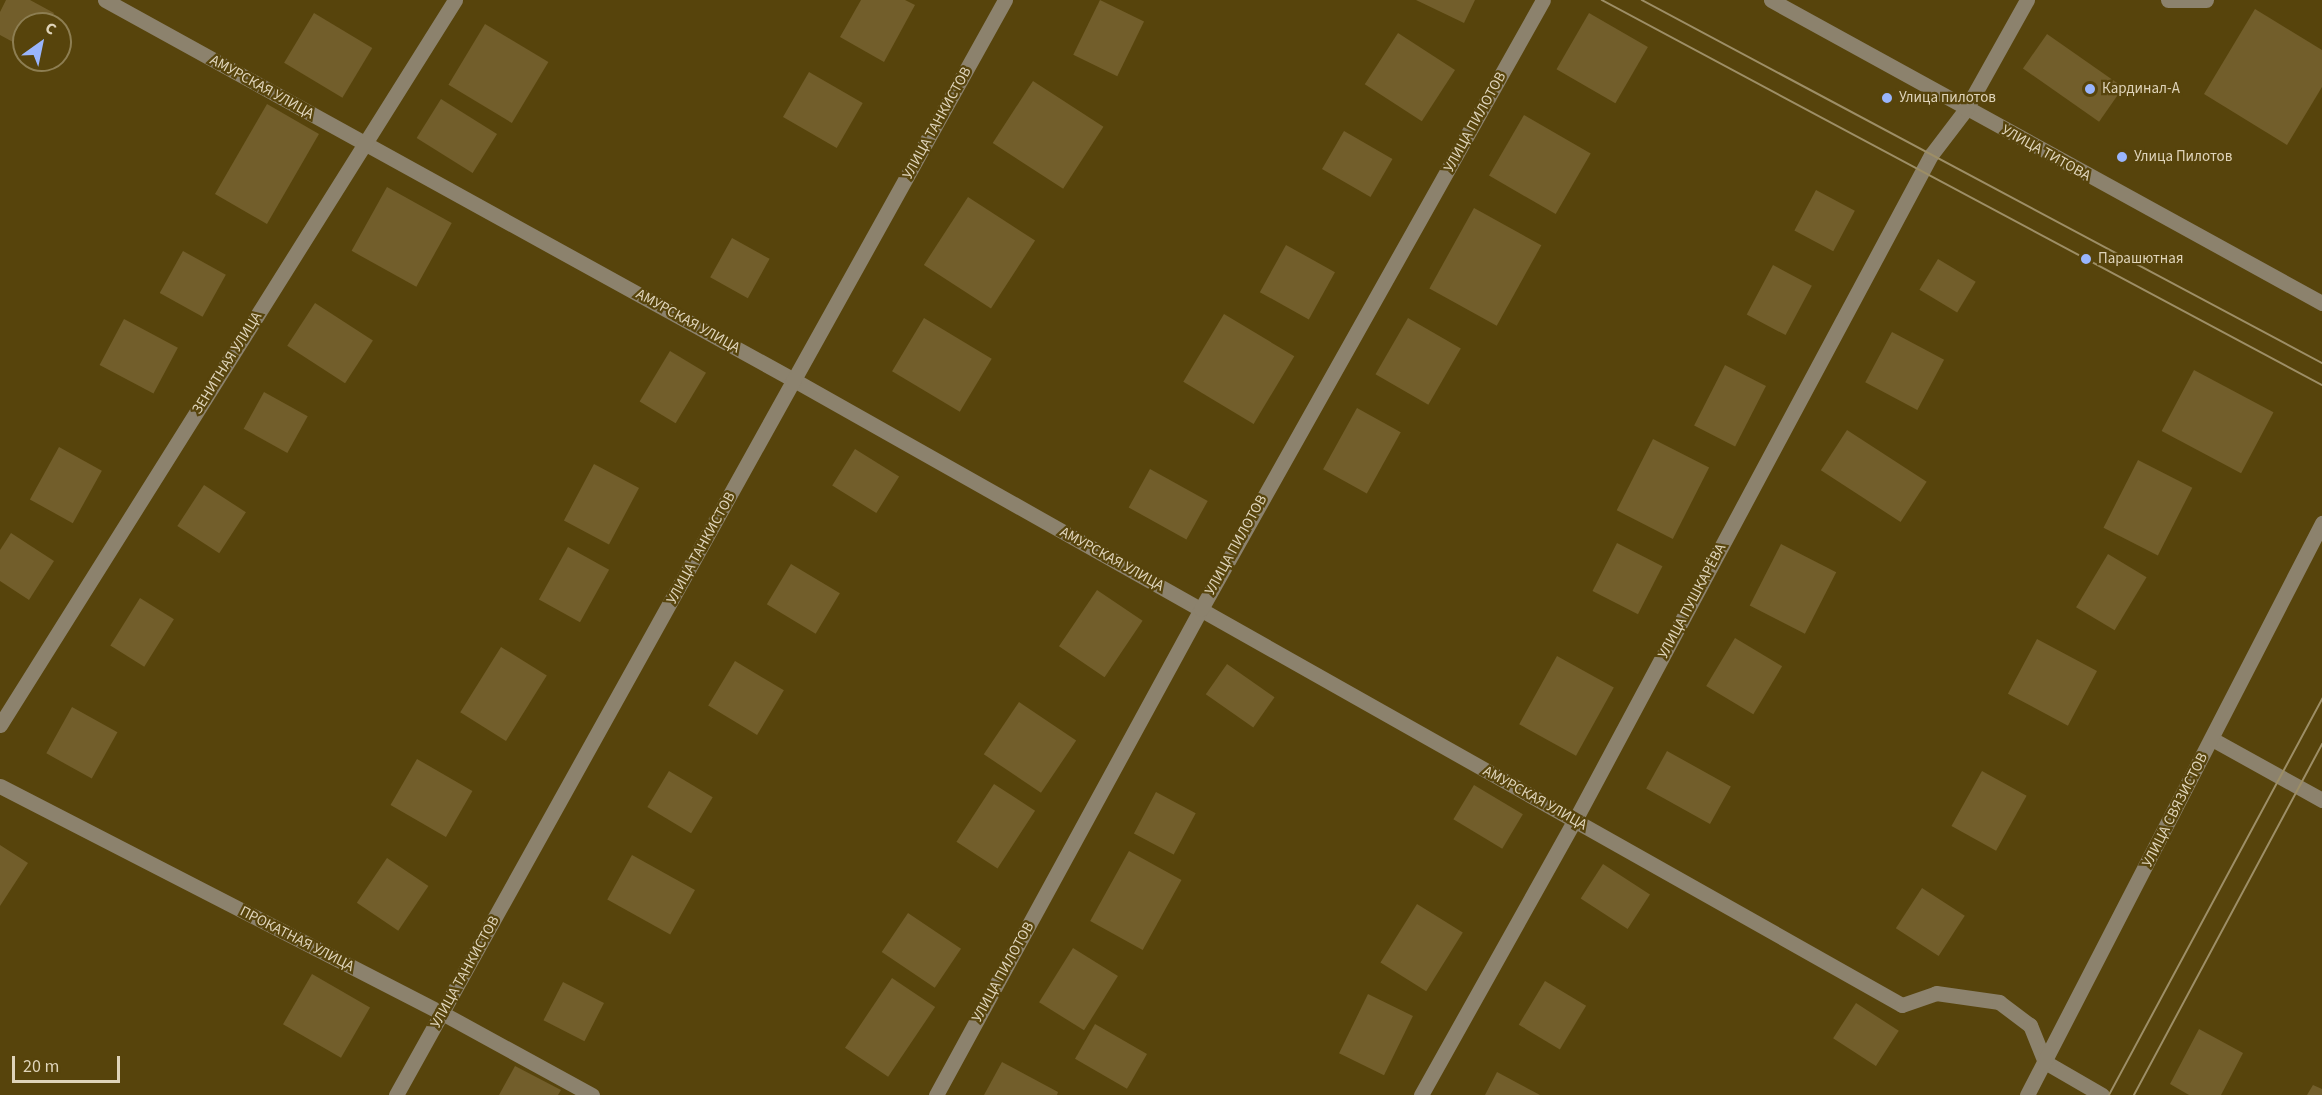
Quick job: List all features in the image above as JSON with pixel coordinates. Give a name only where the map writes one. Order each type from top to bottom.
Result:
[{"type":"street","name":"АМУРСКАЯ УЛИЦА","points":[[105,0],[794,380],[1902,1005],[1936,993],[1999,1002],[2030,1025],[2045,1062]]},
{"type":"street","name":"ЗЕНИТНАЯ УЛИЦА","points":[[0,725],[455,0]]},
{"type":"street","name":"УЛИЦА ТАНКИСТОВ","points":[[396,1095],[1005,0]]},
{"type":"street","name":"УЛИЦА ПИЛОТОВ","points":[[936,1095],[1201,609],[1543,0]]},
{"type":"street","name":"УЛИЦА ТИТОВА","points":[[1772,0],[1966,109],[2322,303]]},
{"type":"street","name":"УЛИЦА ПУШКАРЁВА","points":[[1421,1095],[1575,820],[1927,163],[1966,109],[2027,0]]},
{"type":"street","points":[[2168,0],[2206,0]]},
{"type":"street","name":"УЛИЦА СВЯЗИСТОВ","points":[[2027,1095],[2322,523]]},
{"type":"street","points":[[2212,739],[2322,800]]},
{"type":"street","name":"ПРОКАТНАЯ УЛИЦА","points":[[0,786],[442,1013],[592,1095]]},
{"type":"street","points":[[2045,1062],[2102,1095]]},
{"type":"building","points":[[6,0],[30,0],[52,12],[12,12],[12,42],[0,35],[0,12]]},
{"type":"building","points":[[861,0],[905,0],[915,5],[884,62],[840,37]]},
{"type":"building","points":[[1100,0],[1144,21],[1117,76],[1073,55]]},
{"type":"building","points":[[1416,0],[1475,0],[1464,23]]},
{"type":"building","points":[[2255,9],[2322,50],[2322,87],[2287,145],[2204,94]]},
{"type":"building","points":[[314,13],[372,48],[342,98],[284,63]]},
{"type":"building","points":[[1589,13],[1648,47],[1615,103],[1556,69]]},
{"type":"building","points":[[485,24],[548,62],[512,123],[448,85]]},
{"type":"building","points":[[1398,33],[1455,70],[1422,121],[1365,84]]},
{"type":"building","points":[[2047,34],[2123,87],[2099,122],[2023,68]]},
{"type":"building","points":[[809,72],[863,103],[837,148],[783,117]]},
{"type":"building","points":[[1033,81],[1103,127],[1063,189],[993,143]]},
{"type":"building","points":[[441,99],[497,134],[473,173],[417,138]]},
{"type":"building","points":[[267,104],[319,134],[267,224],[215,194]]},
{"type":"building","points":[[1524,115],[1591,154],[1556,214],[1489,176]]},
{"type":"building","points":[[1344,131],[1392,159],[1370,197],[1322,169]]},
{"type":"building","points":[[387,187],[452,223],[416,287],[352,251]]},
{"type":"building","points":[[1816,190],[1855,211],[1833,251],[1794,231]]},
{"type":"building","points":[[968,197],[1035,241],[991,309],[924,265]]},
{"type":"building","points":[[1474,208],[1541,245],[1497,326],[1429,288]]},
{"type":"building","points":[[732,238],[770,259],[748,298],[710,277]]},
{"type":"building","points":[[1286,245],[1335,272],[1309,319],[1260,292]]},
{"type":"building","points":[[183,251],[226,275],[203,317],[160,293]]},
{"type":"building","points":[[1938,259],[1976,282],[1957,313],[1919,290]]},
{"type":"building","points":[[1773,265],[1812,286],[1786,335],[1747,314]]},
{"type":"building","points":[[315,303],[373,341],[345,383],[287,346]]},
{"type":"building","points":[[1224,314],[1294,356],[1254,424],[1183,382]]},
{"type":"building","points":[[924,318],[992,359],[960,412],[892,371]]},
{"type":"building","points":[[1408,318],[1461,348],[1428,405],[1376,374]]},
{"type":"building","points":[[124,319],[178,348],[153,394],[100,365]]},
{"type":"building","points":[[1892,332],[1944,360],[1917,410],[1865,382]]},
{"type":"building","points":[[670,351],[706,373],[676,423],[640,402]]},
{"type":"building","points":[[1725,365],[1766,386],[1735,446],[1694,426]]},
{"type":"building","points":[[2194,370],[2273,412],[2241,473],[2162,431]]},
{"type":"building","points":[[264,392],[308,416],[287,453],[244,429]]},
{"type":"building","points":[[1357,408],[1401,432],[1367,493],[1323,469]]},
{"type":"building","points":[[1847,430],[1927,482],[1901,522],[1821,470]]},
{"type":"building","points":[[1653,439],[1709,468],[1673,539],[1617,510]]},
{"type":"building","points":[[59,447],[102,471],[73,523],[30,499]]},
{"type":"building","points":[[855,449],[899,477],[876,513],[832,485]]},
{"type":"building","points":[[2138,460],[2192,488],[2158,555],[2103,528]]},
{"type":"building","points":[[594,464],[639,488],[609,544],[564,521]]},
{"type":"building","points":[[1150,469],[1208,501],[1186,539],[1129,507]]},
{"type":"building","points":[[204,485],[246,512],[219,553],[177,526]]},
{"type":"building","points":[[11,533],[54,561],[29,600],[0,581],[0,550]]},
{"type":"building","points":[[1617,543],[1662,566],[1638,614],[1592,591]]},
{"type":"building","points":[[1781,544],[1836,572],[1805,634],[1750,605]]},
{"type":"building","points":[[568,547],[609,570],[580,622],[539,599]]},
{"type":"building","points":[[2108,554],[2147,577],[2115,630],[2076,607]]},
{"type":"building","points":[[791,564],[840,593],[816,634],[767,604]]},
{"type":"building","points":[[1097,590],[1143,621],[1105,677],[1059,646]]},
{"type":"building","points":[[140,598],[174,619],[144,667],[110,645]]},
{"type":"building","points":[[1735,638],[1782,666],[1753,714],[1706,686]]},
{"type":"building","points":[[2037,639],[2097,671],[2068,726],[2008,694]]},
{"type":"building","points":[[501,647],[547,676],[506,741],[460,712]]},
{"type":"building","points":[[1557,656],[1614,688],[1576,756],[1519,724]]},
{"type":"building","points":[[735,661],[784,690],[757,735],[708,706]]},
{"type":"building","points":[[1227,664],[1275,697],[1253,728],[1206,694]]},
{"type":"building","points":[[1019,702],[1076,741],[1041,793],[984,754]]},
{"type":"building","points":[[72,707],[117,732],[92,779],[46,753]]},
{"type":"building","points":[[1667,751],[1731,786],[1710,824],[1646,789]]},
{"type":"building","points":[[417,759],[472,791],[446,837],[390,805]]},
{"type":"building","points":[[669,771],[713,797],[691,833],[647,807]]},
{"type":"building","points":[[1982,771],[2027,796],[1996,851],[1951,826]]},
{"type":"building","points":[[994,784],[1035,811],[998,869],[956,842]]},
{"type":"building","points":[[1474,785],[1523,814],[1502,849],[1453,819]]},
{"type":"building","points":[[1156,792],[1196,813],[1174,855],[1134,833]]},
{"type":"building","points":[[0,845],[28,863],[0,906]]},
{"type":"building","points":[[1129,851],[1181,880],[1143,950],[1090,921]]},
{"type":"building","points":[[632,855],[695,890],[670,935],[607,900]]},
{"type":"building","points":[[387,858],[428,886],[398,931],[357,903]]},
{"type":"building","points":[[1603,864],[1650,894],[1628,929],[1581,898]]},
{"type":"building","points":[[1922,888],[1965,916],[1939,956],[1896,928]]},
{"type":"building","points":[[1417,904],[1463,933],[1426,991],[1380,963]]},
{"type":"building","points":[[908,913],[961,949],[935,988],[882,952]]},
{"type":"building","points":[[1073,948],[1118,976],[1084,1030],[1039,1002]]},
{"type":"building","points":[[312,974],[370,1007],[341,1058],[283,1024]]},
{"type":"building","points":[[892,978],[935,1007],[888,1077],[845,1048]]},
{"type":"building","points":[[1545,981],[1586,1006],[1560,1049],[1519,1025]]},
{"type":"building","points":[[563,982],[604,1003],[584,1041],[543,1020]]},
{"type":"building","points":[[1368,994],[1413,1016],[1384,1075],[1339,1053]]},
{"type":"building","points":[[1856,1003],[1899,1031],[1876,1066],[1833,1038]]},
{"type":"building","points":[[1095,1024],[1147,1054],[1127,1089],[1075,1059]]},
{"type":"building","points":[[2199,1029],[2243,1053],[2221,1095],[2189,1095],[2170,1084]]},
{"type":"building","points":[[1002,1062],[1058,1092],[1057,1095],[984,1095]]},
{"type":"building","points":[[515,1066],[561,1090],[558,1095],[499,1095]]},
{"type":"building","points":[[1497,1072],[1540,1095],[1485,1095]]},
{"type":"building","points":[[2313,1085],[2322,1089],[2322,1095],[2307,1095]]},
{"type":"tram line","points":[[1602,0],[2322,385]]},
{"type":"tram line","points":[[1642,0],[2322,363]]},
{"type":"tram line","points":[[2109,1095],[2322,699]]},
{"type":"tram line","points":[[2134,1095],[2322,744]]},
{"type":"place","name":"Кардинал-А","points":[[2090,89]]},
{"type":"place","name":"Улица пилотов","points":[[1887,98]]},
{"type":"place","name":"Улица Пилотов","points":[[2122,157]]},
{"type":"place","name":"Парашютная","points":[[2086,259]]}]
